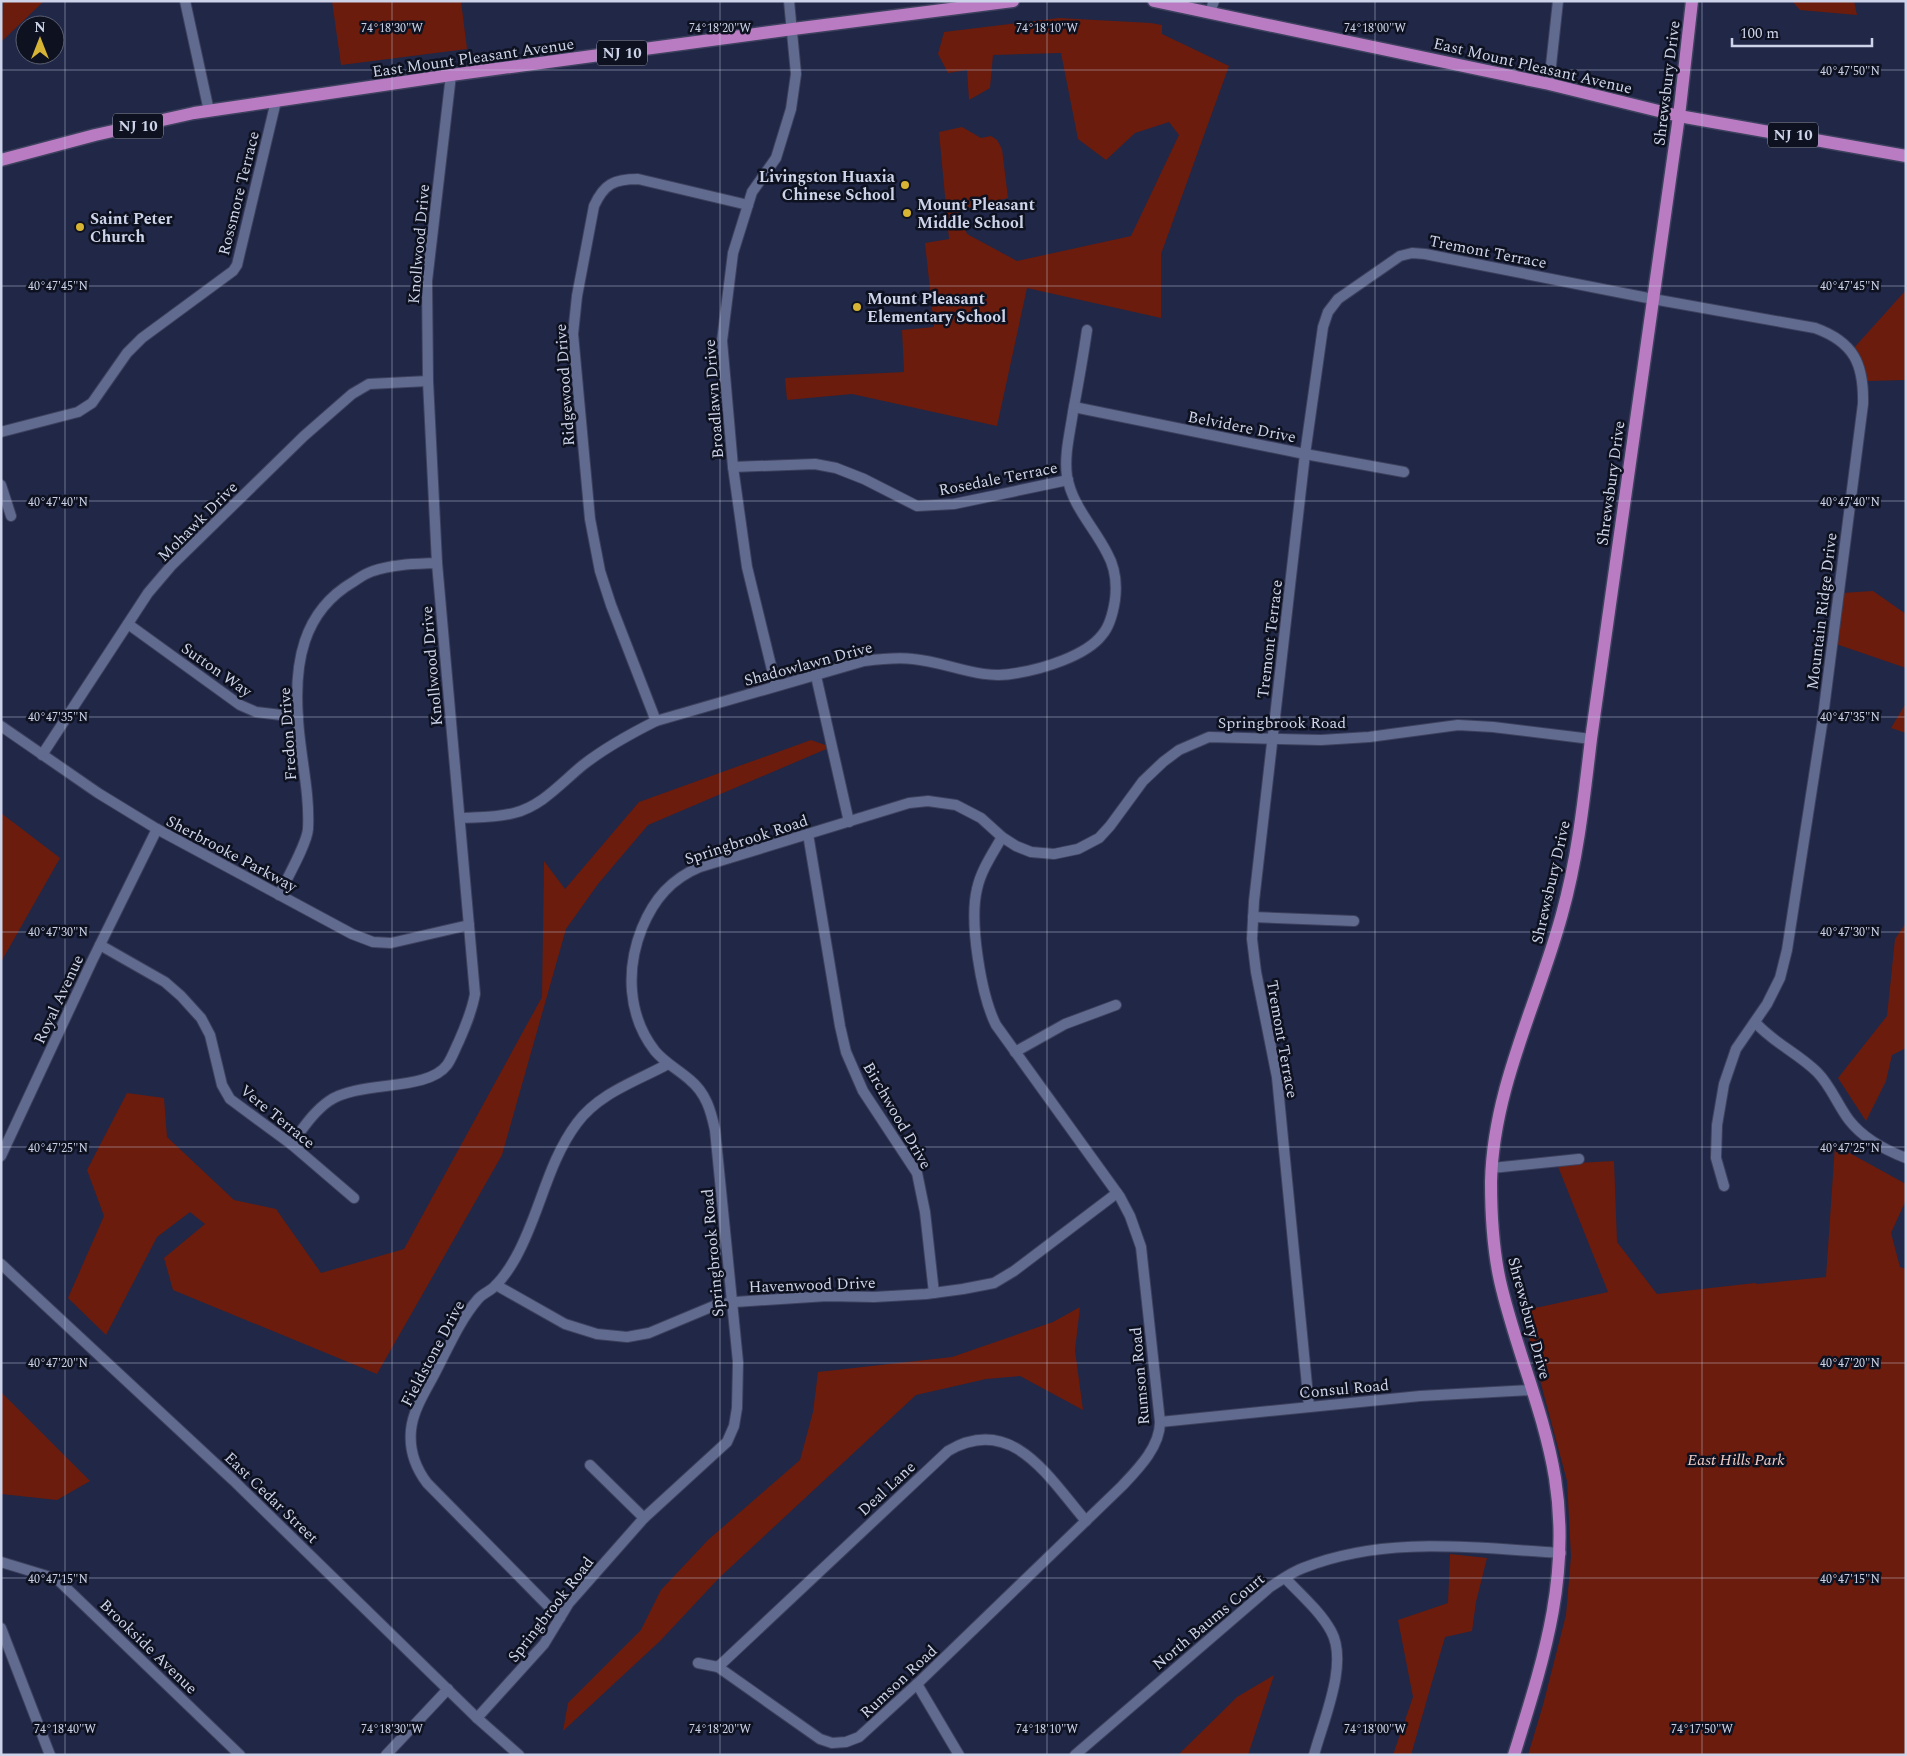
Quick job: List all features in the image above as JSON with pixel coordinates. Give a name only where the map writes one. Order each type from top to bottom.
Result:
[{"type":"main road","name":"East Mount Pleasant Avenue","points":[[1,160],[95,135],[209,111],[451,75],[1013,1]]},
{"type":"main road","name":"East Mount Pleasant Avenue","points":[[1154,1],[1212,7],[1680,116],[1906,156]]},
{"type":"main road","name":"Shrewsbury Drive","points":[[1514,1755],[1544,1658],[1557,1590],[1560,1553],[1559,1509],[1555,1475],[1545,1433],[1500,1279],[1493,1231],[1492,1168],[1498,1116],[1508,1076],[1548,962],[1571,878],[1581,827],[1591,738],[1680,116],[1692,1]]},
{"type":"street","points":[[185,1],[209,111]]},
{"type":"street","name":"Broadlawn Drive","points":[[776,686],[747,566],[732,467],[722,341],[734,253],[748,205],[752,192],[776,158],[792,109],[796,74],[789,1]]},
{"type":"street","points":[[1549,84],[1558,1]]},
{"type":"street","name":"Knollwood Drive","points":[[291,1144],[318,1110],[336,1098],[353,1090],[420,1081],[432,1077],[446,1066],[472,1012],[475,994],[437,563],[428,381],[427,281],[451,75]]},
{"type":"street","name":"Rossmore Terrace","points":[[1,432],[85,409],[92,403],[126,353],[142,338],[233,272],[237,265],[276,101]]},
{"type":"street","name":"Ridgewood Drive","points":[[656,721],[611,605],[600,571],[590,519],[573,334],[577,296],[594,206],[599,194],[609,184],[623,179],[638,179],[748,205]]},
{"type":"street","name":"Tremont Terrace","points":[[1309,1406],[1278,1086],[1256,972],[1252,939],[1272,740],[1305,454],[1322,327],[1328,312],[1338,299],[1400,256],[1412,253],[1653,299]]},
{"type":"street","name":"Mountain Ridge Drive","points":[[1653,299],[1815,328],[1831,334],[1851,351],[1858,363],[1864,382],[1863,404],[1822,724],[1787,950],[1780,978],[1767,1004],[1736,1049],[1724,1084],[1717,1125],[1716,1158],[1724,1186]]},
{"type":"street","name":"Shadowlawn Drive","points":[[460,818],[492,817],[515,813],[534,805],[547,797],[582,766],[605,749],[629,734],[656,721],[864,661],[913,659],[974,674],[1016,674],[1055,663],[1087,648],[1102,636],[1108,626],[1114,610],[1116,588],[1114,568],[1107,552],[1072,496],[1068,480],[1066,455],[1088,330]]},
{"type":"street","name":"Mohawk Drive","points":[[42,754],[148,593],[171,566],[304,436],[352,394],[369,384],[428,381]]},
{"type":"street","name":"Belvidere Drive","points":[[1074,407],[1404,472]]},
{"type":"street","name":"Rosedale Terrace","points":[[732,467],[816,464],[836,468],[864,479],[917,506],[954,504],[1068,480]]},
{"type":"street","points":[[1,485],[11,516]]},
{"type":"street","name":"Fredon Drive","points":[[279,895],[308,831],[307,800],[298,718],[298,673],[304,641],[311,623],[341,589],[371,571],[437,563]]},
{"type":"street","name":"Sutton Way","points":[[128,624],[240,705],[256,712],[298,718]]},
{"type":"street","points":[[816,676],[849,822]]},
{"type":"street","name":"Springbrook Road","points":[[477,1718],[544,1644],[570,1603],[644,1518],[727,1442],[734,1426],[737,1408],[738,1362],[715,1130],[711,1111],[701,1091],[691,1080],[668,1064],[655,1051],[643,1032],[630,985],[637,941],[649,912],[672,882],[685,873],[700,867],[909,803],[937,801],[956,805],[973,812],[1002,837],[1016,846],[1038,853],[1062,854],[1092,842],[1105,832],[1143,781],[1179,750],[1209,737],[1272,740],[1369,737],[1458,725],[1591,738]]},
{"type":"street","name":"Sherbrooke Parkway","points":[[1,726],[98,794],[157,829],[352,934],[373,942],[391,944],[469,925]]},
{"type":"street","name":"Royal Avenue","points":[[1,1156],[100,944],[157,829]]},
{"type":"street","name":"Birchwood Drive","points":[[808,834],[846,1052],[864,1091],[917,1173],[925,1212],[934,1293]]},
{"type":"street","name":"Rumson Road","points":[[718,1667],[820,1739],[832,1743],[846,1742],[859,1737],[917,1684],[1122,1486],[1142,1463],[1158,1433],[1160,1422],[1141,1247],[1130,1216],[1117,1193],[996,1025],[990,1014],[985,997],[976,939],[976,890],[982,873],[1002,837]]},
{"type":"street","points":[[1253,917],[1354,921]]},
{"type":"street","name":"Vere Terrace","points":[[100,944],[165,982],[181,996],[201,1018],[210,1035],[222,1085],[230,1099],[291,1144],[354,1198]]},
{"type":"street","points":[[1015,1052],[1065,1024],[1116,1006]]},
{"type":"street","points":[[1755,1022],[1764,1032],[1802,1058],[1818,1073],[1832,1091],[1848,1119],[1859,1131],[1886,1150],[1906,1158]]},
{"type":"street","name":"Fieldstone Drive","points":[[560,1618],[427,1483],[416,1469],[411,1449],[411,1429],[418,1406],[458,1330],[479,1297],[496,1286],[515,1259],[531,1228],[558,1155],[576,1123],[592,1105],[609,1094],[668,1064]]},
{"type":"street","points":[[1492,1168],[1579,1159]]},
{"type":"street","name":"Havenwood Drive","points":[[496,1286],[565,1324],[597,1334],[627,1337],[649,1333],[716,1305],[732,1302],[792,1297],[874,1297],[934,1293],[994,1283],[1014,1271],[1117,1193]]},
{"type":"street","name":"East Cedar Street","points":[[1,1264],[226,1474],[477,1718],[519,1755]]},
{"type":"street","name":"Consul Road","points":[[1160,1422],[1420,1396],[1532,1390]]},
{"type":"street","name":"Deal Lane","points":[[718,1667],[948,1451],[961,1443],[974,1439],[990,1439],[1008,1443],[1025,1452],[1086,1521]]},
{"type":"street","points":[[590,1465],[644,1518]]},
{"type":"street","name":"North Baums Court","points":[[1075,1755],[1270,1586],[1301,1568],[1333,1557],[1366,1550],[1401,1546],[1444,1546],[1560,1553]]},
{"type":"street","name":"Brookside Avenue","points":[[1,1562],[57,1579],[240,1755]]},
{"type":"street","points":[[1285,1578],[1327,1624],[1332,1633],[1337,1654],[1338,1670],[1314,1755]]},
{"type":"street","points":[[1,1628],[50,1755]]},
{"type":"street","points":[[698,1663],[718,1667]]},
{"type":"street","points":[[917,1684],[959,1755]]},
{"type":"street","points":[[386,1755],[448,1689]]},
{"type":"green space","points":[[3,1],[44,1],[29,15],[15,15],[15,29],[1,42]]},
{"type":"green space","points":[[332,1],[461,1],[467,49],[341,65]]},
{"type":"green space","points":[[1792,1],[1854,1],[1857,15],[1800,10]]},
{"type":"green space","points":[[1059,18],[1162,25],[1162,34],[1229,66],[1161,254],[1161,318],[1027,288],[997,426],[852,394],[787,400],[785,378],[904,372],[902,330],[934,327],[925,243],[949,239],[939,132],[962,127],[981,138],[991,136],[997,140],[1002,149],[1008,198],[958,211],[967,234],[1017,261],[1131,236],[1179,135],[1169,122],[1135,133],[1106,160],[1078,139],[1061,53],[993,55],[990,88],[969,100],[967,70],[948,73],[938,54],[944,32]]},
{"type":"green space","points":[[1906,290],[1906,380],[1867,381],[1853,349]]},
{"type":"green space","points":[[1873,591],[1906,614],[1906,668],[1833,643],[1841,593]]},
{"type":"green space","points":[[1906,703],[1906,733],[1891,728]]},
{"type":"green space","points":[[811,740],[831,747],[648,825],[598,884],[566,929],[502,1155],[377,1374],[173,1290],[164,1258],[205,1224],[190,1212],[157,1237],[106,1335],[68,1298],[104,1216],[87,1170],[127,1093],[164,1098],[167,1137],[234,1200],[276,1209],[321,1273],[404,1249],[542,997],[544,861],[565,889],[639,802]]},
{"type":"green space","points":[[1,813],[60,858],[1,962]]},
{"type":"green space","points":[[1906,923],[1906,1048],[1892,1055],[1886,1081],[1866,1121],[1838,1078],[1887,1016],[1895,939]]},
{"type":"green space","name":"East Hills Park","points":[[1835,1145],[1906,1184],[1906,1200],[1891,1233],[1900,1267],[1906,1269],[1906,1755],[1528,1755],[1566,1615],[1571,1556],[1567,1481],[1521,1309],[1540,1307],[1608,1292],[1557,1164],[1614,1161],[1617,1242],[1657,1294],[1826,1277]]},
{"type":"green space","points":[[1080,1307],[1075,1350],[1083,1410],[1020,1376],[986,1379],[916,1395],[720,1577],[660,1641],[563,1731],[568,1703],[641,1630],[661,1590],[708,1540],[800,1460],[813,1412],[818,1372],[952,1357],[1053,1322]]},
{"type":"green space","points":[[1,1392],[90,1481],[57,1500],[1,1494]]},
{"type":"green space","points":[[1450,1554],[1487,1558],[1476,1602],[1472,1631],[1445,1637],[1411,1755],[1393,1755],[1413,1697],[1398,1620],[1448,1603]]},
{"type":"green space","points":[[1274,1675],[1248,1755],[1178,1755],[1237,1697]]},
{"type":"place","name":"Livingston Huaxia Chinese School","points":[[905,185]]},
{"type":"place","name":"Mount Pleasant Middle School","points":[[907,213]]},
{"type":"place","name":"Saint Peter Church","points":[[80,227]]},
{"type":"place","name":"Mount Pleasant Elementary School","points":[[857,307]]}]
